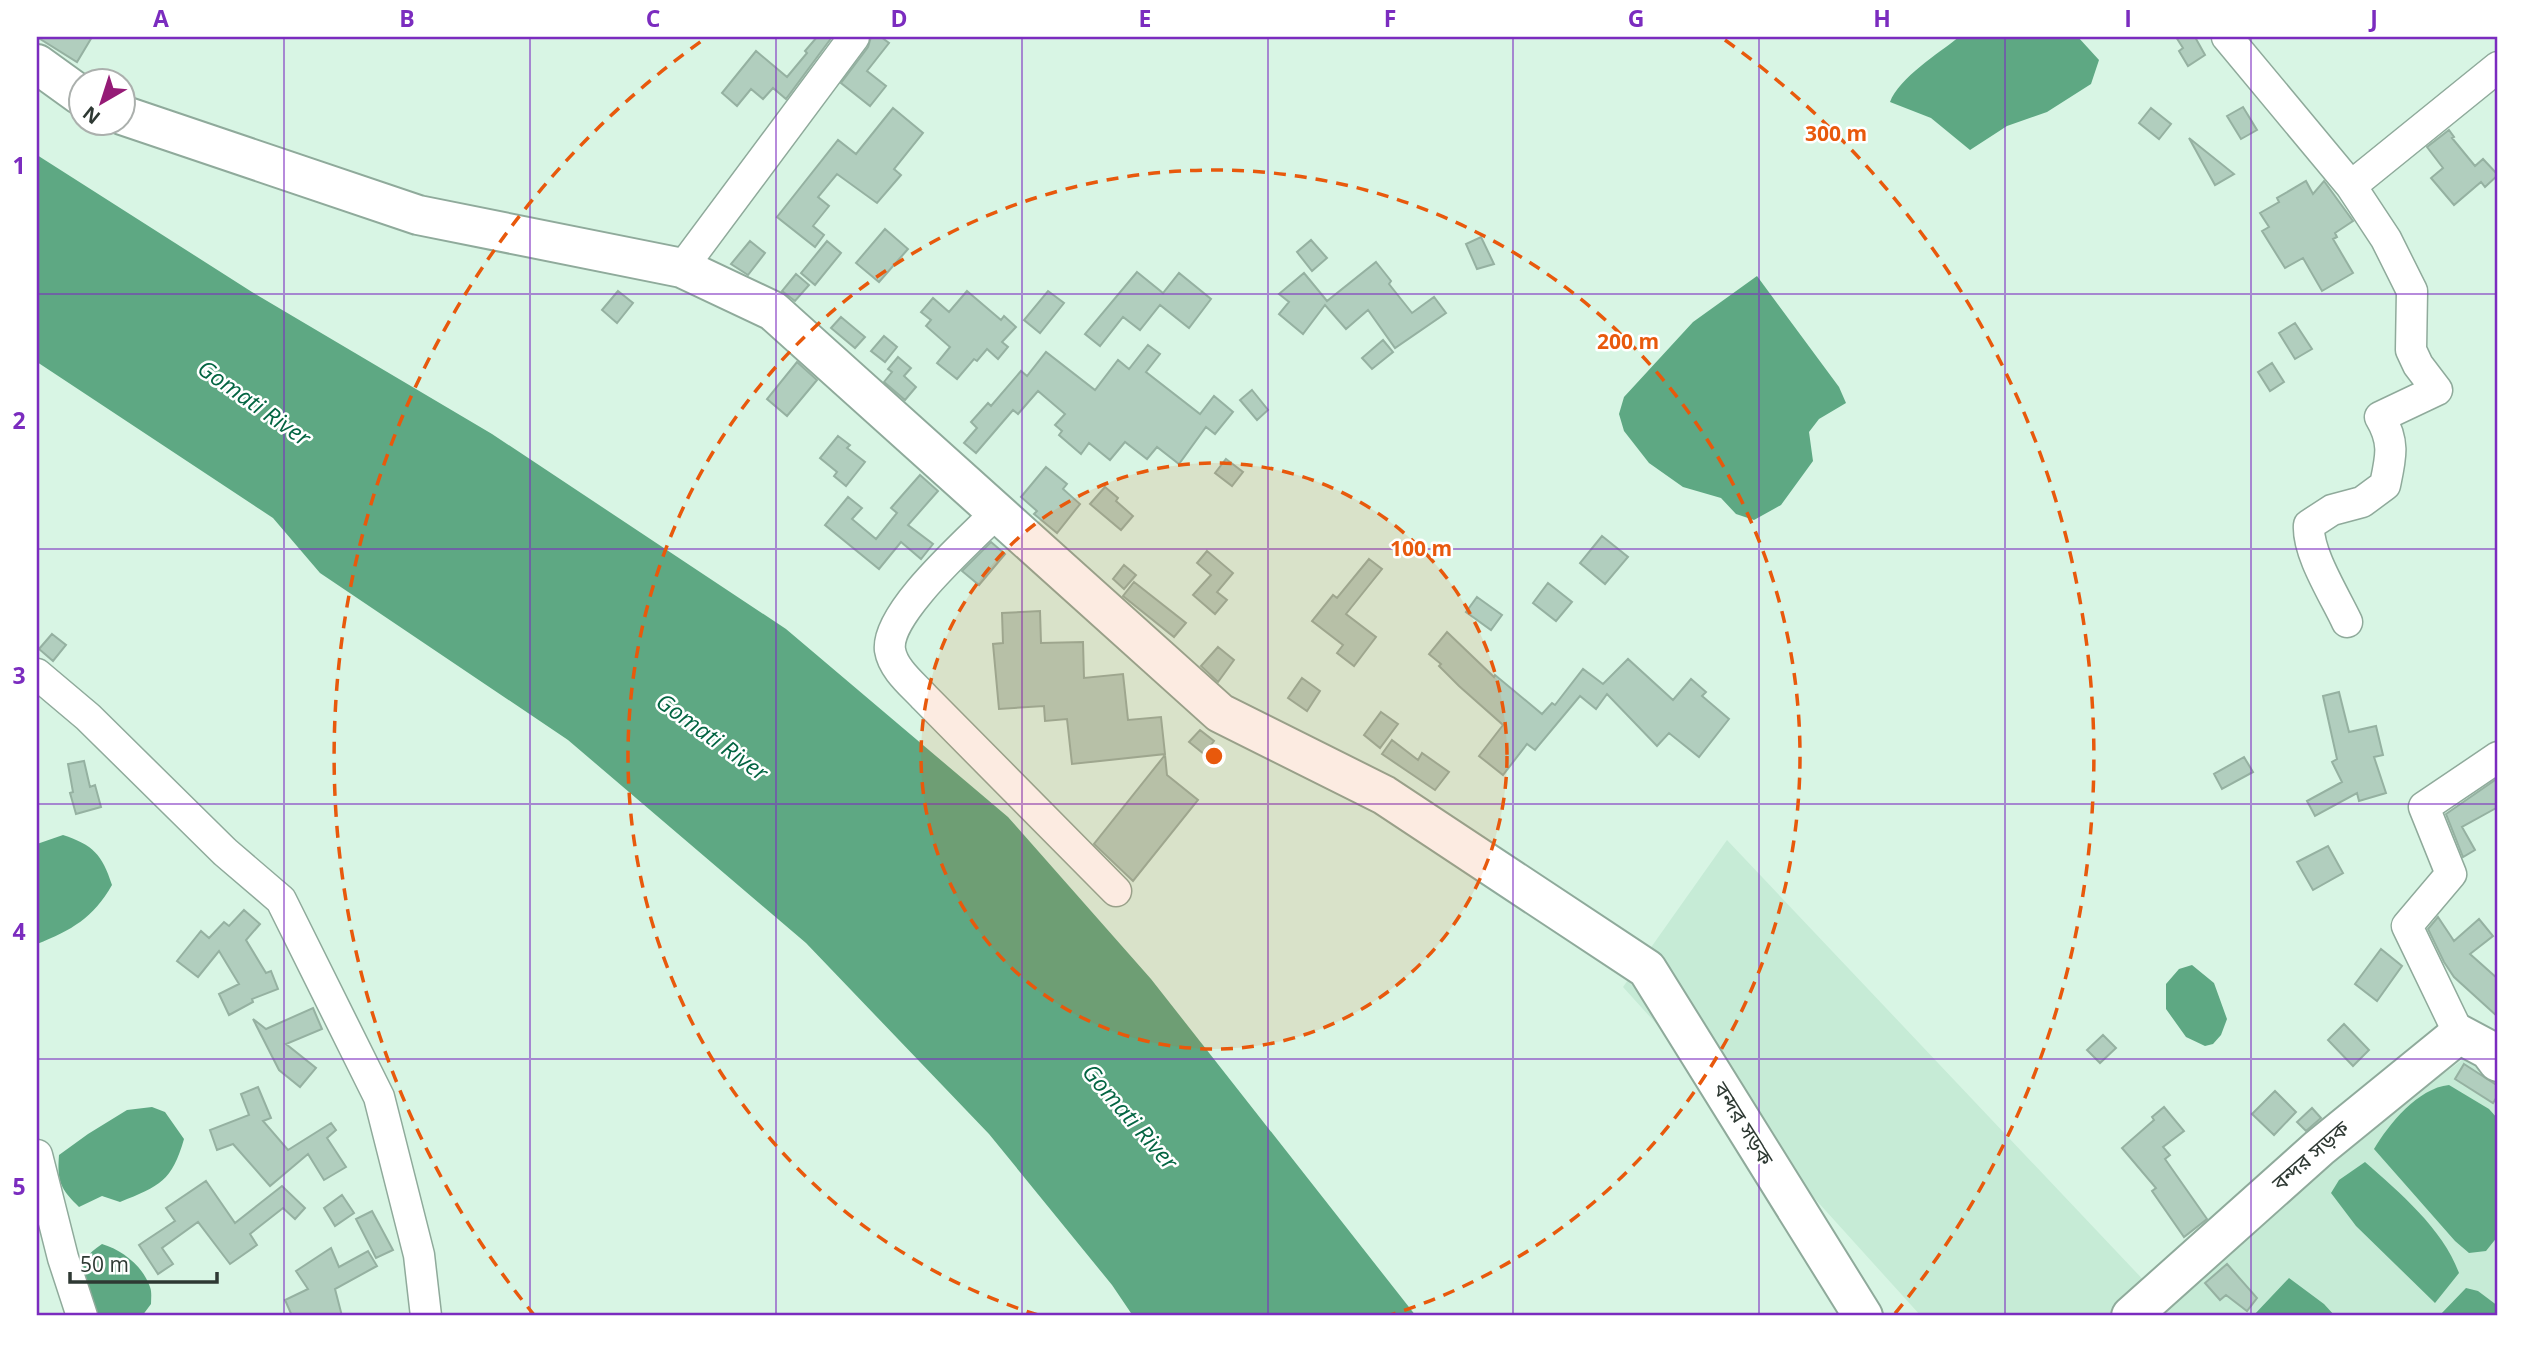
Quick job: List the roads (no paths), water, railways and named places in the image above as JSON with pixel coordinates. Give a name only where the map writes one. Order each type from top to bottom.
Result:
[{"type":"highway","points":[[37,64],[66,85]]},
{"type":"highway","name":"বন্দর সড়ক","points":[[136,120],[418,215],[682,268],[773,311],[1220,713],[1384,795],[1647,969],[1863,1316]]},
{"type":"highway","name":"বন্দর সড়ক","points":[[2131,1316],[2319,1148],[2459,1034]]},
{"type":"highway","points":[[2459,1034],[2489,1050],[2498,1062]]},
{"type":"street","points":[[682,268],[854,37]]},
{"type":"street","points":[[2227,37],[2351,186],[2386,239],[2412,291],[2411,350],[2418,365],[2437,390],[2379,417],[2391,435],[2385,485],[2362,502],[2332,510],[2309,525],[2308,535],[2318,561],[2347,622]]},
{"type":"street","points":[[2351,186],[2498,67]]},
{"type":"street","points":[[997,512],[907,604],[893,627],[890,649],[896,666],[924,697],[1116,891]]},
{"type":"street","points":[[37,674],[88,717],[225,852],[281,900],[379,1097],[419,1255],[426,1316]]},
{"type":"street","points":[[2459,1034],[2407,926],[2451,873],[2424,807],[2498,757]]},
{"type":"street","points":[[37,1155],[63,1258],[82,1316]]},
{"type":"water","points":[[1959,37],[2078,37],[2099,60],[2091,84],[2047,112],[2007,126],[1970,150],[1931,118],[1890,102],[1911,75]]},
{"type":"water","name":"Gomati River","points":[[37,155],[252,292],[492,434],[786,629],[1008,817],[1151,979],[1416,1316],[1133,1316],[1112,1285],[989,1134],[806,943],[568,740],[320,573],[273,518],[37,362]]},
{"type":"water","points":[[1757,276],[1839,387],[1846,403],[1819,419],[1809,432],[1813,461],[1781,505],[1754,520],[1736,514],[1721,498],[1683,487],[1649,463],[1624,431],[1619,414],[1624,397],[1693,322]]},
{"type":"water","points":[[63,835],[95,852],[112,885],[81,922],[37,944],[37,844]]},
{"type":"water","points":[[2192,965],[2214,983],[2227,1019],[2221,1035],[2213,1044],[2205,1046],[2186,1037],[2166,1009],[2166,984],[2179,969]]},
{"type":"water","points":[[2449,1085],[2489,1109],[2498,1119],[2498,1236],[2486,1251],[2469,1253],[2455,1241],[2374,1149],[2396,1119],[2416,1100],[2437,1088]]},
{"type":"water","points":[[152,1107],[165,1112],[184,1139],[169,1173],[155,1186],[120,1202],[102,1196],[79,1207],[61,1184],[59,1155],[127,1110]]},
{"type":"water","points":[[2365,1162],[2419,1213],[2452,1257],[2459,1273],[2435,1303],[2356,1226],[2331,1193],[2339,1180]]},
{"type":"water","points":[[102,1244],[131,1260],[147,1279],[151,1304],[142,1316],[93,1316],[81,1286],[80,1269],[91,1252]]},
{"type":"water","points":[[2289,1278],[2324,1304],[2335,1316],[2253,1316]]},
{"type":"water","points":[[2466,1288],[2478,1291],[2498,1306],[2498,1316],[2439,1316]]}]
